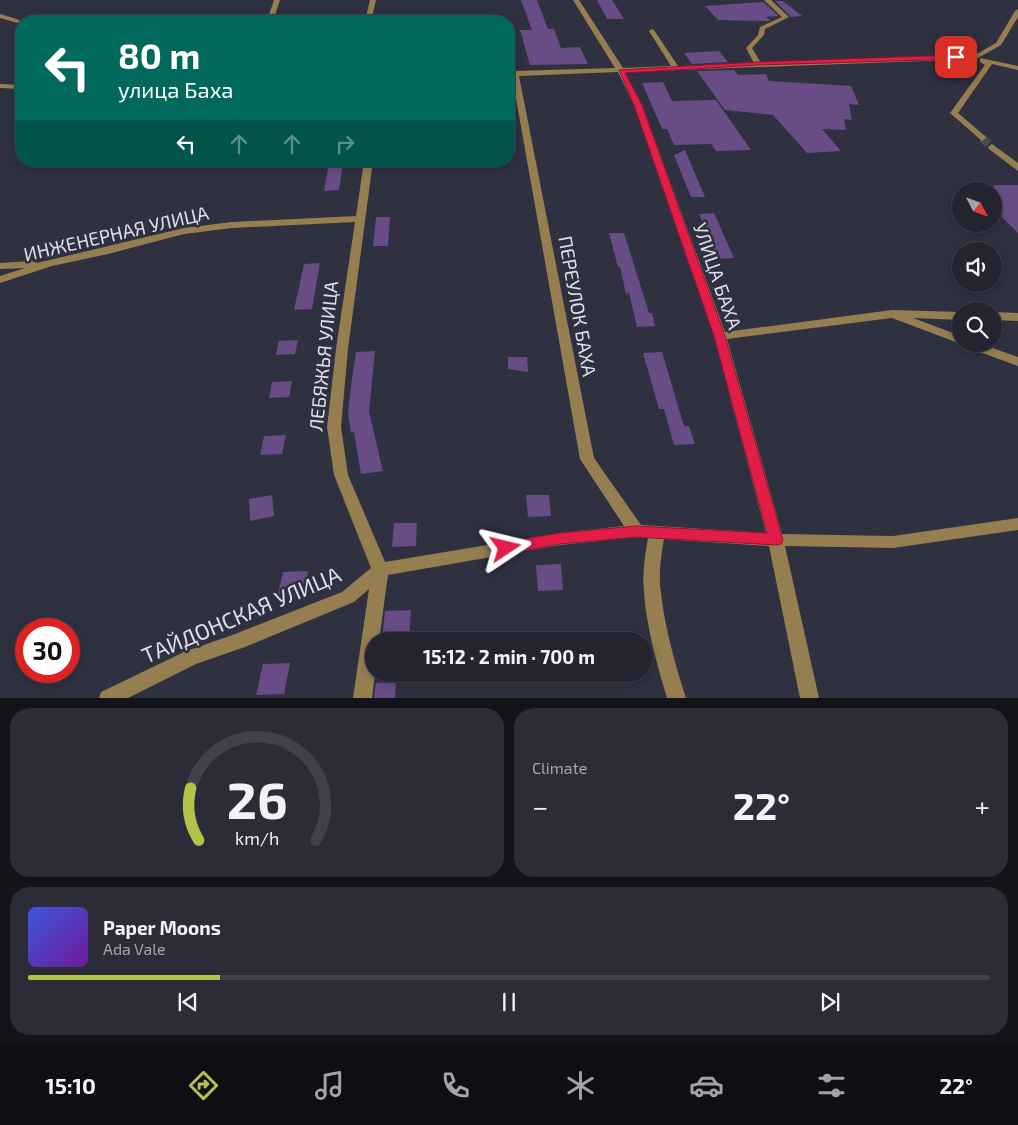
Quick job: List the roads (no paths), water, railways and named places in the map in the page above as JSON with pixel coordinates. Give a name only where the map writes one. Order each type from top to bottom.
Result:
[{"type":"street","points":[[272,15],[276,0]]},
{"type":"street","points":[[370,15],[374,0]]},
{"type":"street","name":"УЛИЦА БАХА","points":[[576,0],[621,71],[638,105],[720,336],[776,540],[810,698]]},
{"type":"street","points":[[758,64],[749,48],[760,35],[762,28],[786,17],[767,0]]},
{"type":"street","points":[[515,73],[621,71],[758,64],[976,57],[999,44],[1018,10]]},
{"type":"street","points":[[0,16],[15,20]]},
{"type":"street","points":[[652,31],[676,68]]},
{"type":"street","points":[[976,57],[1018,77]]},
{"type":"street","points":[[988,63],[1018,68]]},
{"type":"street","points":[[982,138],[954,113],[958,104],[988,63]]},
{"type":"street","points":[[0,86],[15,86]]},
{"type":"street","name":"ПЕРЕУЛОК БАХА","points":[[515,88],[587,459],[636,531]]},
{"type":"street","points":[[992,147],[1018,168]]},
{"type":"street","name":"ЛЕБЯЖЬЯ УЛИЦА","points":[[368,167],[342,349],[334,427],[341,474],[380,570]]},
{"type":"street","name":"ИНЖЕНЕРНАЯ УЛИЦА","points":[[0,280],[49,263],[108,251],[184,231],[361,219]]},
{"type":"street","points":[[0,266],[49,263]]},
{"type":"street","points":[[720,336],[807,322],[892,314],[952,316]]},
{"type":"street","points":[[892,314],[952,337]]},
{"type":"street","points":[[1002,316],[1018,316]]},
{"type":"street","points":[[991,352],[1018,362]]},
{"type":"street","points":[[362,698],[380,570],[560,538],[636,531],[776,540],[893,542],[1018,524]]},
{"type":"street","points":[[657,533],[652,565],[652,592],[667,668],[677,698]]},
{"type":"street","name":"ТАЙДОНСКАЯ УЛИЦА","points":[[108,698],[190,658],[348,597],[380,570]]},
{"type":"tunnel","points":[[982,138],[992,147]]}]
